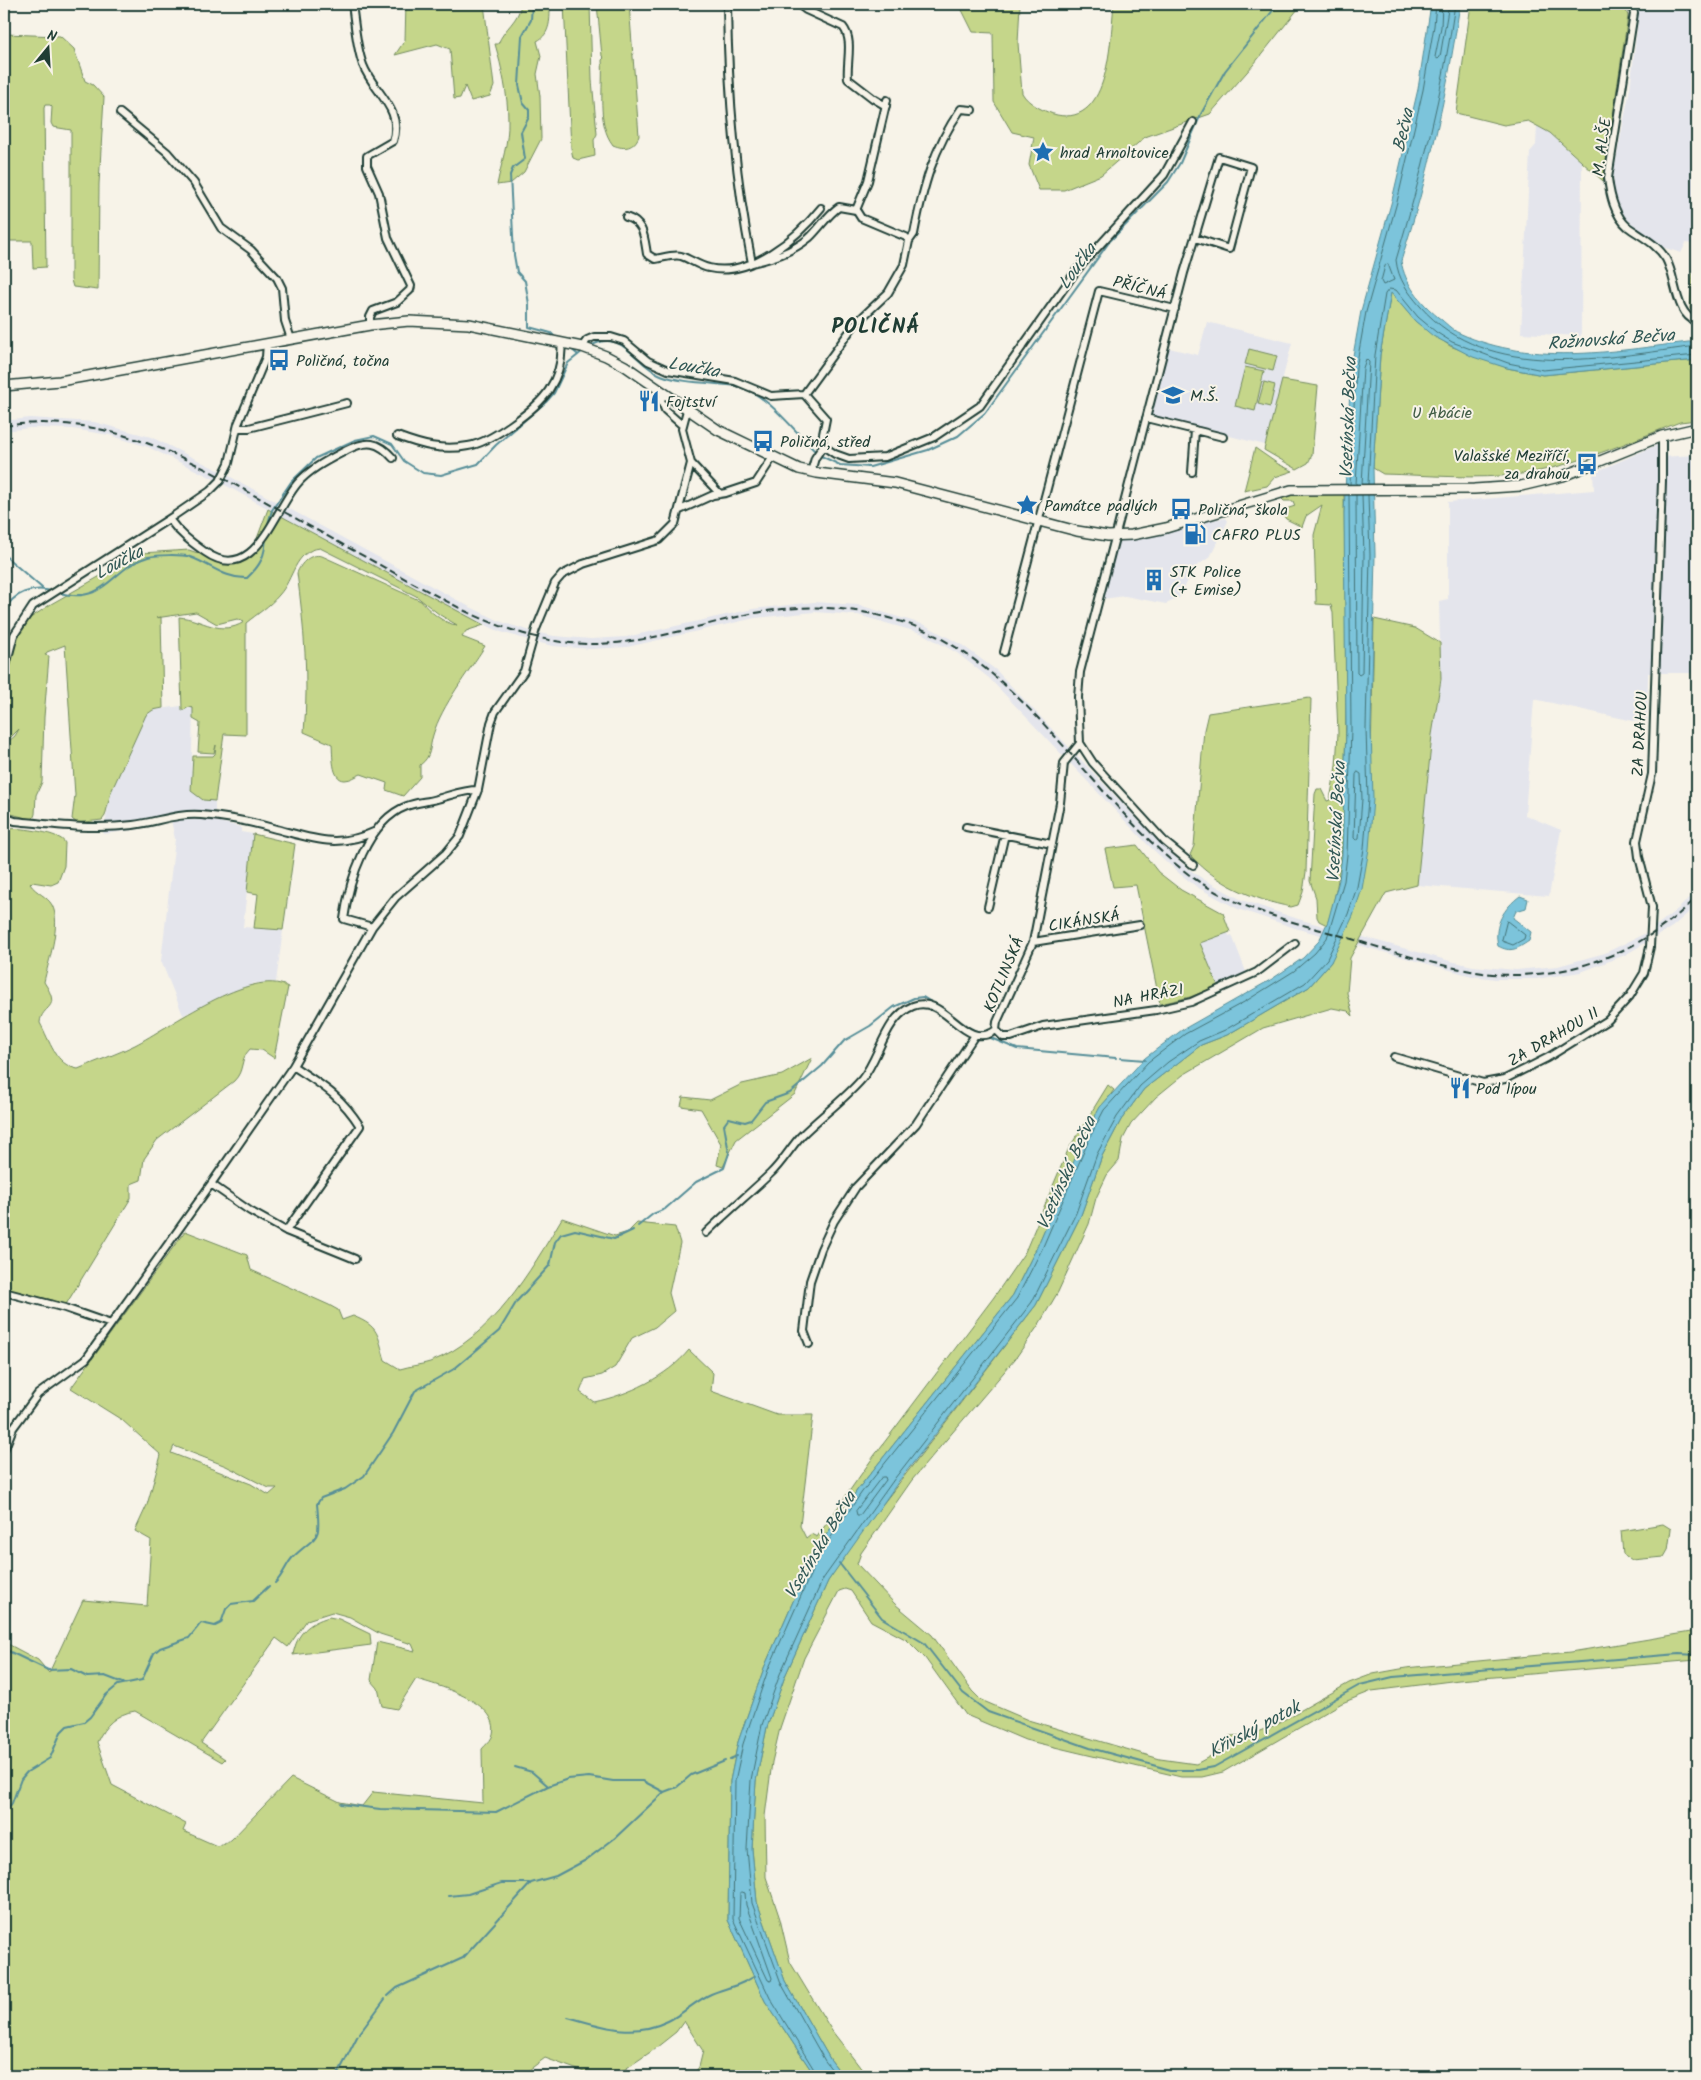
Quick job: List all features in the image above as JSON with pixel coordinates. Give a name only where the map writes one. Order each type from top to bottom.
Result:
[{"type":"main road","points":[[4,386],[60,380],[370,325],[409,321],[451,322],[486,327],[582,347],[620,363],[726,435],[772,458],[811,472],[887,481],[1088,534],[1116,537],[1166,528],[1283,491],[1329,488],[1490,489],[1534,483],[1584,469],[1662,436],[1697,428]]},
{"type":"street","points":[[352,4],[359,51],[364,67],[372,83],[393,112],[397,124],[393,141],[367,156],[367,166],[379,193],[388,238],[411,288],[396,302],[373,311],[370,317],[370,325]]},
{"type":"street","points":[[727,4],[728,87],[742,208],[752,263]]},
{"type":"street","points":[[798,4],[814,15],[836,23],[847,32],[848,79],[887,103],[868,181],[856,210]]},
{"type":"street","name":"M. ALŠE","points":[[1631,4],[1634,13],[1608,178],[1610,194],[1622,221],[1652,243],[1663,255],[1673,277],[1682,308],[1687,317],[1697,322]]},
{"type":"street","points":[[804,394],[855,324],[888,293],[904,265],[909,241],[914,234],[931,163],[961,109],[972,110]]},
{"type":"street","points":[[120,113],[167,152],[194,183],[221,228],[251,250],[277,278],[282,288],[285,320],[291,338]]},
{"type":"street","points":[[822,448],[849,459],[885,457],[934,437],[980,406],[1076,271],[1164,175],[1193,122]]},
{"type":"street","points":[[1193,865],[1164,842],[1093,764],[1080,743],[1078,679],[1175,309],[1195,238],[1219,158],[1251,167],[1229,249],[1195,238]]},
{"type":"street","points":[[752,263],[776,257],[794,249],[810,237],[830,213],[839,207],[856,210],[861,218],[901,234],[909,241]]},
{"type":"street","points":[[626,217],[640,224],[647,254],[655,259],[679,255],[709,268],[726,270],[740,269],[795,236],[821,208]]},
{"type":"street","name":"PŘÍČNÁ","points":[[1039,521],[1099,291],[1175,309]]},
{"type":"street","points":[[582,347],[590,338],[611,337],[624,341],[648,361],[668,370],[735,381],[771,396],[804,394]]},
{"type":"street","points":[[397,436],[439,448],[468,446],[490,439],[548,392],[560,363],[561,342]]},
{"type":"street","points":[[4,673],[19,625],[26,613],[40,599],[169,519],[210,491],[220,481],[229,463],[237,428],[266,357],[267,343]]},
{"type":"street","points":[[664,394],[661,400],[663,408],[682,425]]},
{"type":"street","points":[[804,394],[826,419],[822,448],[815,458],[811,472]]},
{"type":"street","points":[[237,428],[249,428],[347,403]]},
{"type":"street","points":[[4,1450],[13,1428],[38,1394],[86,1359],[211,1184],[293,1066],[372,927],[396,897],[446,853],[460,836],[478,790],[491,722],[524,670],[536,629],[555,583],[562,576],[583,564],[659,540],[674,524],[680,510],[691,463],[682,425],[687,410]]},
{"type":"street","points":[[1146,418],[1223,437]]},
{"type":"street","points":[[1192,472],[1195,430]]},
{"type":"street","name":"ZA DRAHOU","points":[[1611,1018],[1630,996],[1644,973],[1651,936],[1651,900],[1639,857],[1637,841],[1652,774],[1662,436]]},
{"type":"street","points":[[169,519],[186,538],[213,557],[235,562],[245,557],[260,542],[297,484],[312,470],[340,454],[367,442],[380,445],[393,458]]},
{"type":"street","points":[[680,510],[720,494],[756,483],[772,458]]},
{"type":"street","points":[[691,463],[720,494]]},
{"type":"street","points":[[1004,652],[1039,521]]},
{"type":"street","name":"KOTLINSKÁ","points":[[706,1233],[745,1194],[771,1173],[801,1136],[843,1099],[863,1078],[880,1050],[886,1034],[902,1013],[913,1006],[924,1004],[934,1007],[975,1035],[987,1036],[996,1030],[997,1022],[1033,942],[1060,803],[1064,763],[1080,743]]},
{"type":"street","points":[[372,927],[344,919],[346,902],[356,870],[376,831],[392,815],[407,806],[465,790],[478,790]]},
{"type":"street","points":[[4,817],[15,821],[89,828],[201,815],[270,827],[306,838],[329,842],[356,839],[376,831]]},
{"type":"street","points":[[966,826],[1052,844]]},
{"type":"street","points":[[988,907],[1005,834]]},
{"type":"street","name":"CIKÁNSKÁ","points":[[1033,942],[1140,925]]},
{"type":"street","name":"NA HRÁZI","points":[[996,1030],[1003,1037],[1011,1037],[1043,1026],[1183,1004],[1256,972],[1295,943]]},
{"type":"street","name":"ZA DRAHOU II","points":[[1394,1057],[1483,1083],[1494,1082],[1521,1073],[1611,1018]]},
{"type":"street","points":[[809,1344],[804,1330],[810,1281],[821,1249],[845,1202],[868,1173],[916,1124],[975,1035]]},
{"type":"street","points":[[286,1231],[360,1126],[346,1105],[335,1095],[293,1066]]},
{"type":"street","points":[[211,1184],[250,1211],[286,1231],[355,1259]]},
{"type":"street","points":[[4,1292],[64,1308],[111,1324]]},
{"type":"shaded area","points":[[1633,4],[1697,4],[1697,245],[1686,243],[1681,253],[1662,247],[1634,226],[1624,216],[1615,196],[1613,175],[1630,89],[1638,21]]},
{"type":"shaded area","points":[[1537,126],[1550,133],[1582,162],[1581,336],[1521,333],[1530,152],[1536,145]]},
{"type":"shaded area","points":[[1207,322],[1292,343],[1265,445],[1151,416],[1169,348],[1198,355]]},
{"type":"shaded area","points":[[30,418],[94,422],[151,437],[218,470],[468,606],[504,623],[534,632],[554,636],[591,639],[626,637],[753,609],[814,602],[859,605],[925,625],[962,645],[996,670],[1155,838],[1186,867],[1203,879],[1242,900],[1298,919],[1450,961],[1473,966],[1516,970],[1558,966],[1605,953],[1648,932],[1697,891],[1697,905],[1672,927],[1625,955],[1581,972],[1536,979],[1496,979],[1472,976],[1295,928],[1238,909],[1197,887],[1180,874],[1148,845],[989,678],[957,653],[921,633],[858,615],[814,612],[755,618],[627,647],[591,649],[553,646],[532,641],[501,632],[463,615],[214,479],[148,447],[109,435],[73,429],[30,428],[4,431],[4,421]]},
{"type":"shaded area","points":[[1657,445],[1659,446],[1660,457],[1697,455],[1697,796],[1696,673],[1648,673],[1647,724],[1534,699],[1525,815],[1561,830],[1549,896],[1417,885],[1432,735],[1441,679],[1439,601],[1448,599],[1448,502],[1594,490],[1593,473]]},
{"type":"shaded area","points":[[1226,518],[1228,521],[1210,557],[1195,567],[1179,598],[1166,604],[1125,596],[1102,599],[1116,544],[1122,540],[1134,540],[1210,520]]},
{"type":"shaded area","points":[[181,706],[182,709],[193,708],[191,791],[203,799],[215,801],[215,821],[241,827],[241,832],[253,834],[243,927],[283,930],[276,982],[255,983],[183,1015],[161,961],[175,839],[171,820],[134,830],[103,834],[111,792],[146,715],[153,710]]},
{"type":"shaded area","points":[[1228,933],[1229,936],[1232,935],[1246,972],[1218,986],[1200,943]]},
{"type":"green space","points":[[406,4],[484,4],[494,86],[490,96],[471,101],[465,86],[460,98],[454,99],[450,49],[437,44],[395,55],[405,40]]},
{"type":"green space","points":[[521,4],[550,4],[550,20],[547,30],[542,38],[537,41],[541,56],[537,74],[540,96],[541,139],[524,172],[511,183],[497,185],[506,145],[508,120],[504,82],[495,44],[498,44],[514,20]]},
{"type":"green space","points":[[564,4],[590,4],[592,80],[597,134],[594,140],[595,156],[578,160],[573,158],[571,148]]},
{"type":"green space","points":[[597,4],[629,4],[639,136],[635,143],[625,148],[613,145],[604,126],[602,60],[604,58],[602,56]]},
{"type":"green space","points":[[959,4],[1020,4],[1018,43],[1022,93],[1028,101],[1047,112],[1057,115],[1075,115],[1088,107],[1098,94],[1108,57],[1114,4],[1302,4],[1254,64],[1210,114],[1145,137],[1101,175],[1064,190],[1039,190],[1029,165],[1034,137],[1012,132],[994,102],[993,33],[973,32]]},
{"type":"green space","points":[[1471,4],[1624,4],[1628,16],[1603,181],[1550,133],[1528,121],[1504,125],[1456,113]]},
{"type":"green space","points":[[4,34],[60,36],[74,49],[85,81],[93,85],[104,97],[99,184],[98,290],[73,287],[71,280],[71,130],[53,127],[51,123],[52,107],[50,105],[45,105],[44,108],[46,267],[33,268],[32,241],[4,241]]},
{"type":"green space","points":[[1694,250],[1697,250],[1697,313],[1690,309]]},
{"type":"green space","name":"U Abácie","points":[[1391,292],[1415,321],[1450,346],[1507,368],[1543,375],[1697,360],[1697,420],[1680,422],[1580,460],[1540,471],[1486,477],[1383,474],[1373,468],[1380,355]]},
{"type":"green space","points":[[1249,349],[1277,356],[1273,371],[1245,364]]},
{"type":"green space","points":[[1245,367],[1264,371],[1255,411],[1235,406]]},
{"type":"green space","points":[[1282,380],[1318,386],[1312,455],[1308,463],[1297,469],[1264,450]]},
{"type":"green space","points":[[1264,382],[1275,385],[1270,407],[1258,404]]},
{"type":"green space","points":[[1255,448],[1278,464],[1293,471],[1275,477],[1267,486],[1244,491]]},
{"type":"green space","points":[[1292,493],[1344,493],[1346,701],[1344,810],[1340,868],[1333,906],[1327,925],[1319,921],[1317,917],[1316,898],[1310,881],[1315,794],[1317,789],[1321,789],[1327,801],[1330,800],[1336,766],[1338,733],[1333,613],[1331,605],[1316,604],[1314,535],[1322,505],[1306,516],[1302,527],[1286,519],[1280,511],[1295,506],[1293,501],[1284,501],[1281,498],[1281,496]]},
{"type":"green space","points":[[268,509],[484,625],[466,631],[462,637],[485,646],[456,689],[437,724],[427,758],[420,765],[420,777],[403,796],[386,790],[387,783],[361,774],[345,780],[340,779],[335,771],[332,744],[304,732],[306,693],[305,653],[297,573],[301,566],[310,557],[322,556],[421,601],[437,616],[457,625],[440,615],[416,596],[320,548],[311,550],[305,554],[295,567],[284,589],[268,606],[246,623],[246,735],[224,734],[215,801],[203,800],[191,791],[193,756],[213,756],[215,754],[216,745],[214,753],[198,752],[200,723],[193,719],[193,708],[189,707],[182,711],[179,617],[219,628],[227,628],[244,622],[237,619],[217,624],[196,612],[161,617],[163,708],[153,710],[146,715],[111,792],[105,816],[102,820],[77,823],[72,819],[75,795],[65,645],[47,652],[45,655],[49,656],[44,717],[42,782],[36,795],[35,814],[33,819],[30,819],[4,812],[4,745],[15,736],[19,729],[4,744],[4,642],[9,633],[17,634],[23,623],[51,604],[141,553],[189,550],[226,563],[239,563],[252,552]]},
{"type":"green space","points":[[1374,619],[1415,628],[1440,643],[1441,679],[1432,735],[1417,885],[1386,893],[1350,958],[1347,993],[1353,1016],[1348,1011],[1332,1008],[1263,1028],[1183,1075],[1156,1097],[1131,1124],[1123,1139],[1119,1161],[1107,1175],[1096,1198],[1089,1224],[1058,1292],[1038,1326],[1015,1359],[912,1480],[861,1553],[857,1564],[895,1604],[932,1635],[972,1691],[981,1700],[1028,1720],[1160,1759],[1196,1764],[1220,1751],[1229,1736],[1249,1735],[1273,1726],[1349,1683],[1373,1674],[1406,1668],[1571,1652],[1697,1631],[1697,1660],[1459,1680],[1372,1691],[1342,1703],[1223,1772],[1202,1777],[1181,1777],[1025,1740],[966,1715],[925,1658],[907,1640],[871,1621],[851,1591],[845,1589],[839,1591],[804,1658],[780,1728],[772,1762],[765,1816],[766,1877],[780,1919],[790,1962],[832,2031],[867,2076],[843,2076],[830,2059],[785,1981],[757,1902],[752,1849],[756,1781],[767,1727],[785,1676],[828,1581],[859,1535],[1036,1305],[1081,1215],[1102,1156],[1121,1120],[1144,1089],[1201,1045],[1227,1035],[1309,987],[1331,962],[1371,757]]},
{"type":"green space","points":[[1311,699],[1306,872],[1303,892],[1298,905],[1291,907],[1263,900],[1236,889],[1212,874],[1190,855],[1194,846],[1204,730],[1208,713]]},
{"type":"green space","points":[[4,820],[10,829],[31,830],[56,836],[65,843],[64,866],[58,882],[51,885],[32,882],[30,884],[52,905],[56,922],[44,982],[52,998],[51,1003],[41,1017],[40,1023],[54,1051],[70,1067],[78,1069],[128,1048],[210,1002],[232,992],[254,985],[272,983],[288,987],[274,1058],[262,1050],[250,1049],[244,1057],[240,1073],[234,1081],[157,1140],[144,1159],[141,1180],[131,1184],[131,1198],[65,1306],[53,1300],[4,1290]]},
{"type":"green space","points":[[253,834],[295,844],[283,930],[254,928],[258,894],[247,892]]},
{"type":"green space","points":[[1137,845],[1158,872],[1181,890],[1223,913],[1230,932],[1200,943],[1218,986],[1190,997],[1160,1004],[1136,885],[1113,887],[1105,849]]},
{"type":"green space","points":[[812,1058],[795,1094],[736,1140],[723,1167],[717,1165],[721,1144],[701,1109],[681,1106],[683,1097],[710,1100],[742,1084],[782,1075]]},
{"type":"green space","points":[[1108,1085],[1114,1090],[1093,1119],[1037,1247],[1013,1295],[858,1489],[815,1551],[764,1668],[738,1742],[730,1781],[728,1920],[765,2001],[815,2076],[692,2076],[699,2067],[703,2051],[684,2021],[676,2032],[615,2076],[595,2076],[545,2058],[521,2076],[4,2076],[4,1642],[38,1660],[49,1673],[83,1600],[147,1606],[151,1540],[135,1531],[147,1505],[161,1455],[122,1420],[71,1388],[185,1231],[247,1255],[251,1270],[329,1305],[338,1310],[342,1320],[353,1316],[362,1320],[376,1332],[385,1360],[400,1369],[430,1362],[452,1351],[491,1320],[523,1281],[562,1218],[615,1236],[628,1232],[637,1223],[675,1227],[680,1243],[669,1293],[674,1311],[655,1327],[632,1338],[615,1367],[602,1375],[585,1379],[580,1392],[594,1402],[633,1390],[670,1369],[689,1350],[713,1373],[711,1391],[777,1415],[813,1415],[800,1526],[806,1538],[811,1534],[817,1537],[874,1456],[994,1297],[1025,1252],[1068,1150]],"holes":[[[174,1446],[226,1466],[269,1488],[277,1488],[269,1495],[251,1484],[171,1453]],[[332,1612],[350,1617],[380,1634],[412,1644],[415,1651],[377,1642],[371,1680],[378,1688],[382,1706],[397,1709],[416,1679],[453,1691],[467,1698],[489,1715],[493,1725],[492,1737],[482,1749],[483,1803],[373,1792],[362,1806],[340,1802],[291,1778],[231,1840],[217,1846],[183,1831],[186,1824],[112,1785],[97,1742],[112,1721],[128,1712],[135,1711],[222,1762],[225,1759],[201,1743],[276,1638],[288,1647],[307,1620]]]},
{"type":"green space","points":[[1663,1524],[1671,1529],[1668,1550],[1664,1557],[1632,1560],[1623,1554],[1621,1531]]},
{"type":"green space","points":[[329,1617],[339,1619],[370,1634],[371,1645],[293,1655],[297,1641],[305,1630],[315,1622]]},
{"type":"water","name":"Vsetínská Bečva","points":[[1431,4],[1460,4],[1450,69],[1436,134],[1420,198],[1401,261],[1406,277],[1419,299],[1454,330],[1488,344],[1517,350],[1577,354],[1697,341],[1697,360],[1543,375],[1507,368],[1473,357],[1433,336],[1415,321],[1391,293],[1380,355],[1373,468],[1375,555],[1371,728],[1373,799],[1369,849],[1362,889],[1353,916],[1331,962],[1309,987],[1227,1035],[1201,1045],[1144,1089],[1121,1120],[1102,1156],[1081,1215],[1036,1305],[899,1481],[828,1581],[785,1676],[767,1727],[756,1781],[752,1849],[757,1902],[785,1981],[830,2059],[843,2076],[815,2076],[765,2001],[728,1920],[730,1781],[738,1742],[764,1668],[815,1551],[858,1489],[1013,1295],[1037,1247],[1086,1133],[1100,1107],[1145,1058],[1182,1030],[1272,979],[1303,958],[1319,941],[1328,921],[1339,880],[1342,855],[1346,729],[1344,513],[1351,367],[1361,311],[1392,200],[1418,89]]},
{"type":"water","points":[[1520,896],[1528,899],[1526,908],[1516,911],[1513,918],[1531,932],[1529,941],[1510,950],[1498,946],[1497,931],[1501,918],[1509,906]]},
{"type":"waterway","points":[[532,4],[531,20],[522,36],[519,85],[523,103],[529,110],[529,117],[521,132],[525,159],[513,168],[510,175],[514,255],[517,272],[525,281],[529,304],[529,327],[551,333],[556,338]]},
{"type":"waterway","name":"Loučka","points":[[819,455],[840,465],[870,467],[928,450],[958,436],[985,413],[1110,241],[1168,182],[1180,163],[1201,114],[1225,71],[1278,4]]},
{"type":"waterway","name":"Loučka","points":[[589,347],[601,342],[611,341],[628,349],[652,370],[669,378],[737,386],[748,390],[759,396],[780,414],[816,452]]},
{"type":"waterway","points":[[570,348],[577,354]]},
{"type":"waterway","name":"Loučka","points":[[267,527],[272,510],[291,482],[316,458],[355,440],[374,436],[392,444],[404,461],[423,473],[441,475],[478,464],[496,445],[546,402],[554,393],[568,363],[583,351]]},
{"type":"waterway","name":"Loučka","points":[[59,593],[75,595],[88,594],[99,590],[136,562],[148,557],[157,556],[186,556],[225,574],[247,578],[256,569],[261,560],[265,550],[266,537]]},
{"type":"waterway","points":[[4,555],[42,588]]},
{"type":"waterway","name":"Loučka","points":[[4,611],[12,600],[24,592],[37,589],[52,591]]},
{"type":"waterway","points":[[638,1226],[653,1214],[665,1209],[696,1182],[724,1168],[729,1153],[724,1125],[729,1118],[745,1122],[751,1120],[765,1102],[790,1093],[822,1066],[844,1041],[870,1026],[894,1007],[914,998],[923,997],[944,1010]]},
{"type":"waterway","points":[[954,1018],[969,1028]]},
{"type":"waterway","points":[[986,1036],[1017,1049],[1116,1058]]},
{"type":"waterway","points":[[1120,1058],[1145,1060]]},
{"type":"waterway","points":[[275,1583],[293,1557],[316,1536],[318,1532],[317,1504],[321,1498],[345,1489],[364,1476],[393,1433],[415,1391],[454,1369],[499,1331],[517,1301],[550,1265],[555,1242],[561,1234],[575,1230],[614,1239],[633,1230]]},
{"type":"waterway","name":"Křivský potok","points":[[839,1563],[882,1618],[924,1643],[963,1693],[988,1712],[1090,1748],[1171,1770],[1198,1770],[1214,1767],[1360,1685],[1393,1677],[1679,1654],[1697,1655]]},
{"type":"waterway","points":[[4,1814],[12,1803],[21,1779],[27,1772],[50,1758],[61,1732],[67,1726],[84,1722],[106,1695],[118,1685],[142,1680],[154,1653],[160,1648],[189,1638],[201,1623],[215,1626],[221,1623],[226,1609],[231,1604],[253,1601],[269,1586]]},
{"type":"waterway","points":[[4,1649],[48,1670],[71,1669],[87,1677],[105,1676],[123,1683]]},
{"type":"waterway","points":[[730,1759],[737,1756]]},
{"type":"waterway","points":[[388,1996],[397,1988],[463,1958],[531,1883],[556,1876],[586,1860],[615,1838],[664,1792],[677,1787],[691,1775],[725,1761]]},
{"type":"waterway","points":[[515,1767],[532,1772],[547,1785]]},
{"type":"waterway","points":[[341,1804],[380,1809],[496,1812],[548,1786],[568,1779],[589,1777],[613,1781],[643,1781],[664,1792]]},
{"type":"waterway","points":[[449,1896],[468,1894],[502,1883],[529,1883]]},
{"type":"waterway","points":[[748,1980],[755,1976]]},
{"type":"waterway","points":[[568,2017],[618,2029],[643,2029],[668,2021],[705,1997],[746,1981]]},
{"type":"waterway","points":[[337,2076],[357,2037],[385,1999]]},
{"type":"railway","points":[[4,426],[43,423],[81,426],[117,433],[151,445],[219,476],[465,611],[511,630],[542,639],[592,644],[634,641],[735,617],[791,608],[827,608],[863,612],[899,621],[941,638],[980,664],[1016,695],[1149,840],[1201,883],[1219,894],[1259,911],[1412,957],[1483,973],[1513,975],[1571,968],[1599,960],[1626,949],[1675,917],[1697,897]]},
{"type":"place","name":"hrad Arnoltovice","points":[[1043,152]]},
{"type":"place","name":"Poličná, točna","points":[[279,360]]},
{"type":"place","name":"M.Š.","points":[[1173,395]]},
{"type":"place","name":"Fojtství","points":[[649,401]]},
{"type":"place","name":"Poličná, střed","points":[[763,441]]},
{"type":"place","name":"Valašské Meziříčí, za drahou","points":[[1587,464]]},
{"type":"place","name":"Památce padlých","points":[[1027,505]]},
{"type":"place","name":"Poličná, škola","points":[[1181,509]]},
{"type":"place","name":"CAFRO PLUS","points":[[1195,534]]},
{"type":"place","name":"STK Police (+ Emise)","points":[[1154,580]]},
{"type":"place","name":"Pod lípou","points":[[1460,1088]]},
{"type":"district","name":"POLIČNÁ","points":[[876,326]]},
{"type":"water label","name":"Bečva","points":[[1403,130]]},
{"type":"water label","name":"Rožnovská Bečva","points":[[1611,339]]}]
